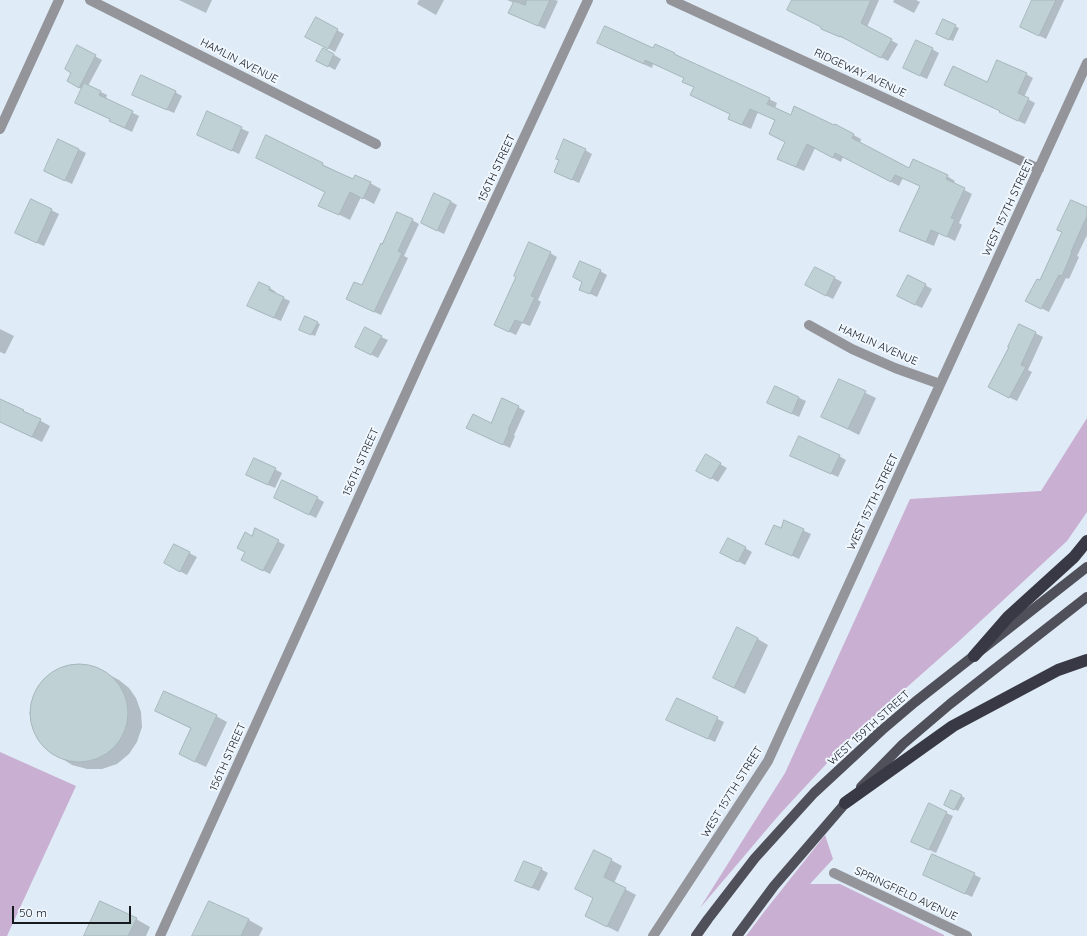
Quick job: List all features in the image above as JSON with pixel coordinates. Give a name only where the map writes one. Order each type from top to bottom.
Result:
[{"type":"highway","points":[[974,656],[1008,618],[1074,557],[1087,541]]},
{"type":"highway","points":[[845,803],[953,726],[1058,670],[1087,660]]},
{"type":"main road","name":"WEST 159TH STREET","points":[[696,936],[755,858],[814,794],[882,730],[915,702],[1087,567]]},
{"type":"main road","points":[[737,936],[774,886],[845,803],[903,744],[950,704],[1087,597]]},
{"type":"street","points":[[0,129],[59,0]]},
{"type":"street","name":"HAMLIN AVENUE","points":[[90,0],[376,144]]},
{"type":"street","name":"156TH STREET","points":[[160,936],[426,349],[588,0]]},
{"type":"street","name":"RIDGEWAY AVENUE","points":[[671,0],[1039,168]]},
{"type":"street","name":"WEST 157TH STREET","points":[[653,936],[768,760],[1087,63]]},
{"type":"street","name":"HAMLIN AVENUE","points":[[809,325],[852,349],[895,368],[940,384]]},
{"type":"street","name":"SPRINGFIELD AVENUE","points":[[834,873],[967,936]]},
{"type":"shaded area","points":[[1087,418],[1087,512],[1067,541],[958,642],[854,734],[779,815],[700,908],[785,773],[910,499],[1041,491]]},
{"type":"shaded area","points":[[0,752],[76,786],[7,936],[0,936]]},
{"type":"shaded area","points":[[825,835],[833,859],[810,884],[840,884],[944,936],[746,936]]},
{"type":"building","points":[[527,0],[550,0],[538,26],[508,13],[514,1],[525,5]]},
{"type":"building","points":[[792,0],[871,0],[861,23],[892,39],[881,58],[840,36],[821,29],[821,27],[787,10]]},
{"type":"building","points":[[1032,0],[1056,0],[1039,36],[1020,27]]},
{"type":"building","points":[[316,17],[338,29],[328,49],[305,37]]},
{"type":"building","points":[[943,19],[956,25],[949,40],[936,34]]},
{"type":"building","points":[[605,26],[653,48],[655,44],[770,98],[767,104],[791,115],[794,106],[834,125],[835,124],[854,134],[852,138],[909,168],[913,159],[948,175],[946,179],[965,188],[951,218],[955,219],[947,237],[931,230],[926,242],[899,231],[920,186],[895,175],[891,182],[835,153],[833,158],[807,144],[796,167],[777,159],[785,142],[769,134],[775,120],[750,109],[742,125],[728,119],[730,114],[690,95],[694,87],[682,82],[684,78],[645,60],[644,64],[597,43]]},
{"type":"building","points":[[916,40],[933,48],[920,76],[903,68]]},
{"type":"building","points":[[77,45],[96,55],[79,88],[67,81],[71,73],[65,69]]},
{"type":"building","points":[[323,48],[334,54],[328,67],[316,61]]},
{"type":"building","points":[[997,60],[1027,73],[1018,93],[1029,98],[1018,121],[944,85],[953,66],[987,82]]},
{"type":"building","points":[[141,75],[176,91],[167,110],[132,95]]},
{"type":"building","points":[[84,83],[101,91],[99,95],[133,111],[125,128],[109,121],[110,119],[75,103]]},
{"type":"building","points":[[207,111],[242,127],[232,151],[197,135]]},
{"type":"building","points":[[266,135],[323,163],[322,165],[353,179],[355,175],[371,182],[363,199],[350,192],[339,215],[318,206],[325,192],[256,158]]},
{"type":"building","points":[[58,139],[79,149],[65,181],[44,171]]},
{"type":"building","points":[[564,139],[586,149],[572,180],[554,172],[559,160],[556,159]]},
{"type":"building","points":[[434,193],[451,201],[437,231],[421,223]]},
{"type":"building","points":[[31,199],[52,209],[37,243],[15,233]]},
{"type":"building","points":[[1071,200],[1087,207],[1087,216],[1062,276],[1059,275],[1041,309],[1025,301],[1037,279],[1040,280],[1062,232],[1057,230]]},
{"type":"building","points":[[397,212],[413,219],[398,251],[402,253],[374,312],[346,299],[354,282],[362,285]]},
{"type":"building","points":[[529,242],[551,252],[531,296],[535,297],[523,323],[515,320],[509,332],[494,325],[516,277],[514,276]]},
{"type":"building","points":[[580,261],[601,270],[590,294],[579,290],[582,282],[573,277]]},
{"type":"building","points":[[815,267],[835,277],[826,296],[805,285]]},
{"type":"building","points":[[908,275],[926,284],[915,305],[897,296]]},
{"type":"building","points":[[259,282],[270,287],[269,290],[284,297],[274,318],[247,306]]},
{"type":"building","points":[[305,316],[318,322],[311,335],[299,330]]},
{"type":"building","points":[[1019,324],[1036,332],[1021,365],[1026,367],[1009,398],[988,387]]},
{"type":"building","points":[[365,327],[382,336],[371,355],[355,347]]},
{"type":"building","points":[[839,379],[866,391],[848,429],[821,417]]},
{"type":"building","points":[[775,386],[799,397],[792,414],[767,403]]},
{"type":"building","points":[[502,398],[519,406],[503,445],[466,428],[473,414],[491,423]]},
{"type":"building","points":[[0,399],[41,419],[32,437],[0,422]]},
{"type":"building","points":[[799,436],[840,455],[831,474],[790,456]]},
{"type":"building","points":[[706,454],[721,463],[711,479],[696,471]]},
{"type":"building","points":[[254,458],[276,468],[268,485],[246,475]]},
{"type":"building","points":[[282,480],[318,497],[309,515],[274,498]]},
{"type":"building","points":[[784,520],[804,529],[792,556],[765,544],[774,525],[781,528]]},
{"type":"building","points":[[255,528],[279,540],[263,571],[241,560],[245,552],[237,548],[245,532],[252,536]]},
{"type":"building","points":[[728,538],[746,547],[738,562],[720,553]]},
{"type":"building","points":[[174,544],[190,552],[180,572],[164,563]]},
{"type":"building","points":[[737,627],[758,638],[734,688],[713,678]]},
{"type":"building","points":[[79,664],[98,668],[114,678],[124,694],[128,713],[124,732],[114,748],[98,758],[79,762],[60,758],[44,748],[34,732],[30,713],[34,694],[44,678],[60,668]]},
{"type":"building","points":[[164,691],[217,715],[195,762],[179,754],[191,728],[155,711]]},
{"type":"building","points":[[677,698],[718,717],[708,739],[666,720]]},
{"type":"building","points":[[951,790],[962,795],[954,810],[944,805]]},
{"type":"building","points":[[929,803],[947,812],[929,850],[911,842]]},
{"type":"building","points":[[594,850],[612,859],[604,877],[626,888],[607,927],[585,916],[593,898],[575,889]]},
{"type":"building","points":[[932,854],[975,873],[965,894],[923,875]]},
{"type":"building","points":[[524,861],[542,868],[532,888],[515,881]]},
{"type":"building","points":[[100,901],[137,918],[128,936],[84,936]]},
{"type":"building","points":[[209,901],[249,919],[241,936],[192,936]]}]
